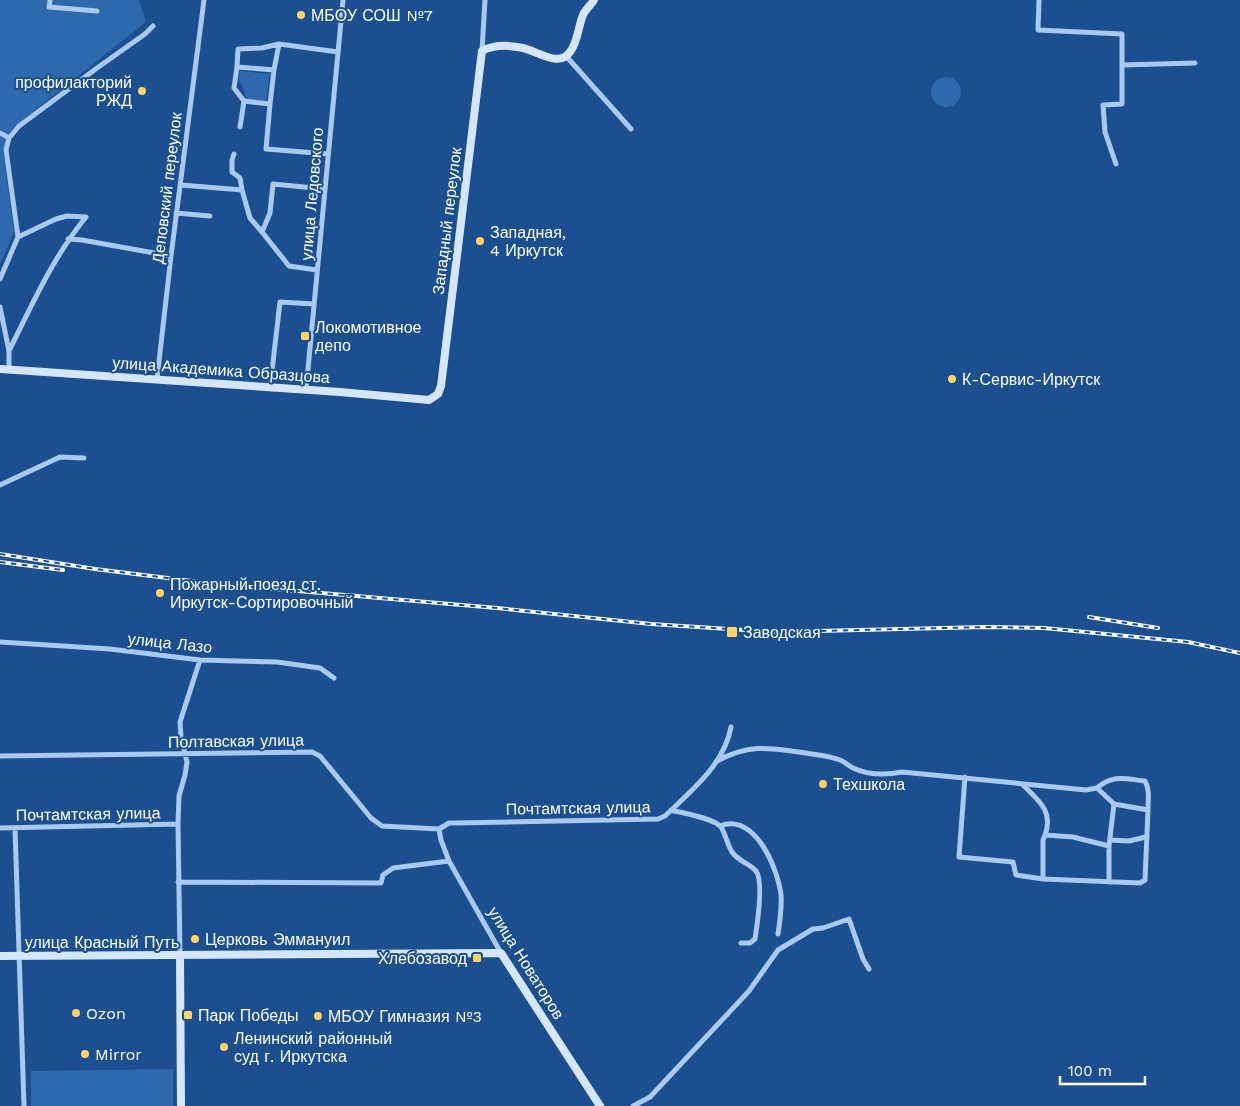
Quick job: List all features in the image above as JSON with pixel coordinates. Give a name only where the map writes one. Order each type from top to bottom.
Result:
[{"type":"street","points":[[50,0],[49,7],[98,11]]},
{"type":"street","name":"Деповский переулок","points":[[157,379],[176,213],[204,0]]},
{"type":"street","name":"улица Ледовского","points":[[306,390],[343,0]]},
{"type":"street","points":[[482,51],[484,0]]},
{"type":"street","points":[[482,51],[490,46],[503,45],[525,49],[552,58],[562,58],[570,53],[583,14],[594,0]]},
{"type":"street","points":[[1039,0],[1038,30],[1122,34],[1122,104],[1103,105],[1105,132],[1116,164]]},
{"type":"street","points":[[0,279],[18,237],[6,150],[10,138],[19,126],[153,26]]},
{"type":"street","points":[[279,44],[274,70],[266,149],[328,154]]},
{"type":"street","points":[[270,104],[244,101],[234,88],[238,49],[262,48],[279,44],[338,52]]},
{"type":"street","name":"Западный переулок","points":[[438,394],[441,386],[482,51]]},
{"type":"street","points":[[566,56],[631,129]]},
{"type":"street","points":[[1122,65],[1195,63]]},
{"type":"street","points":[[237,67],[274,70]]},
{"type":"street","points":[[240,127],[244,101]]},
{"type":"street","points":[[0,134],[10,138]]},
{"type":"street","points":[[234,154],[232,172],[240,178],[248,213],[289,266],[317,270]]},
{"type":"street","points":[[262,232],[270,213],[273,184],[325,189]]},
{"type":"street","points":[[181,185],[242,190]]},
{"type":"street","points":[[176,213],[210,216]]},
{"type":"street","points":[[9,351],[40,288],[68,240],[86,217],[62,217],[18,237]]},
{"type":"street","points":[[68,240],[82,240],[171,256]]},
{"type":"street","points":[[270,388],[280,302],[314,304]]},
{"type":"street","points":[[0,307],[9,351],[9,370]]},
{"type":"street","name":"улица Академика Образцова","points":[[0,369],[429,400],[438,394]]},
{"type":"street","points":[[0,485],[60,457],[84,458]]},
{"type":"street","name":"улица Лазо","points":[[0,642],[110,649],[200,660],[276,662],[320,668],[334,678]]},
{"type":"street","points":[[181,1106],[178,824],[179,796],[185,774],[186,760],[180,722],[200,660]]},
{"type":"street","name":"Почтамтская улица","points":[[439,829],[449,823],[658,819],[671,810],[702,780],[723,753],[731,727]]},
{"type":"street","points":[[717,761],[733,753],[763,747],[828,757],[840,760],[861,771],[881,774],[902,772],[965,777],[1086,790],[1098,788],[1111,779],[1145,781],[1149,790],[1144,880],[1140,883],[1043,879],[1016,874],[1013,862],[959,857],[965,777]]},
{"type":"street","name":"Полтавская улица","points":[[0,756],[312,752],[320,756],[370,818],[382,826],[439,829]]},
{"type":"street","points":[[1023,784],[1040,802],[1047,814],[1048,825],[1043,840],[1043,879]]},
{"type":"street","points":[[1098,788],[1114,804],[1148,810]]},
{"type":"street","points":[[1108,882],[1114,804]]},
{"type":"street","points":[[671,810],[716,823],[720,826],[732,852],[740,860],[754,868],[759,878],[754,939],[750,943],[741,943]]},
{"type":"street","points":[[720,826],[730,823],[742,826],[759,840],[767,853],[778,881],[781,896],[778,934]]},
{"type":"street","name":"Почтамтская улица","points":[[0,828],[178,824]]},
{"type":"street","points":[[16,828],[24,1106]]},
{"type":"street","name":"улица Новаторов","points":[[439,829],[449,861],[501,953],[600,1106]]},
{"type":"street","points":[[1045,835],[1074,837],[1110,843],[1146,837]]},
{"type":"street","points":[[178,882],[382,883],[383,874],[393,868],[449,861]]},
{"type":"street","points":[[633,1106],[650,1097],[749,991],[778,950],[813,929],[823,928],[849,919],[863,959],[869,969]]},
{"type":"street","name":"улица Красный Путь","points":[[0,956],[501,953]]},
{"type":"shaded area","points":[[0,0],[139,0],[146,22],[16,125],[8,134],[0,131]]},
{"type":"shaded area","points":[[240,71],[270,74],[266,101],[247,99],[239,79]]},
{"type":"shaded area","points":[[946,77],[956,82],[961,92],[956,102],[946,107],[936,102],[931,92],[936,82]]},
{"type":"shaded area","points":[[0,137],[7,140],[3,151],[14,233],[0,264]]},
{"type":"shaded area","points":[[173,1069],[173,1106],[31,1106],[31,1071]]},
{"type":"railway","points":[[0,554],[95,569],[216,584],[497,608],[651,624],[775,632],[986,627],[1044,628],[1188,642],[1240,653]]},
{"type":"railway","points":[[0,562],[63,570]]},
{"type":"railway","points":[[1089,617],[1158,628]]},
{"type":"place","name":"МБОУ СОШ №7","points":[[301,15]]},
{"type":"place","name":"профилакторий РЖД","points":[[142,91]]},
{"type":"place","name":"Западная, 4 Иркутск","points":[[480,241]]},
{"type":"place","name":"Локомотивное депо","points":[[305,336]]},
{"type":"place","name":"К-Сервис-Иркутск","points":[[952,379]]},
{"type":"place","name":"Пожарный поезд ст. Иркутск-Сортировочный","points":[[160,593]]},
{"type":"place","name":"Заводская","points":[[732,632]]},
{"type":"place","name":"Техшкола","points":[[823,784]]},
{"type":"place","name":"Церковь Эммануил","points":[[195,939]]},
{"type":"place","name":"Хлебозавод","points":[[477,958]]},
{"type":"place","name":"Ozon","points":[[76,1013]]},
{"type":"place","name":"Парк Победы","points":[[188,1015]]},
{"type":"place","name":"МБОУ Гимназия №3","points":[[318,1016]]},
{"type":"place","name":"Ленинский районный суд г. Иркутска","points":[[224,1047]]},
{"type":"place","name":"Mirror","points":[[85,1054]]}]
